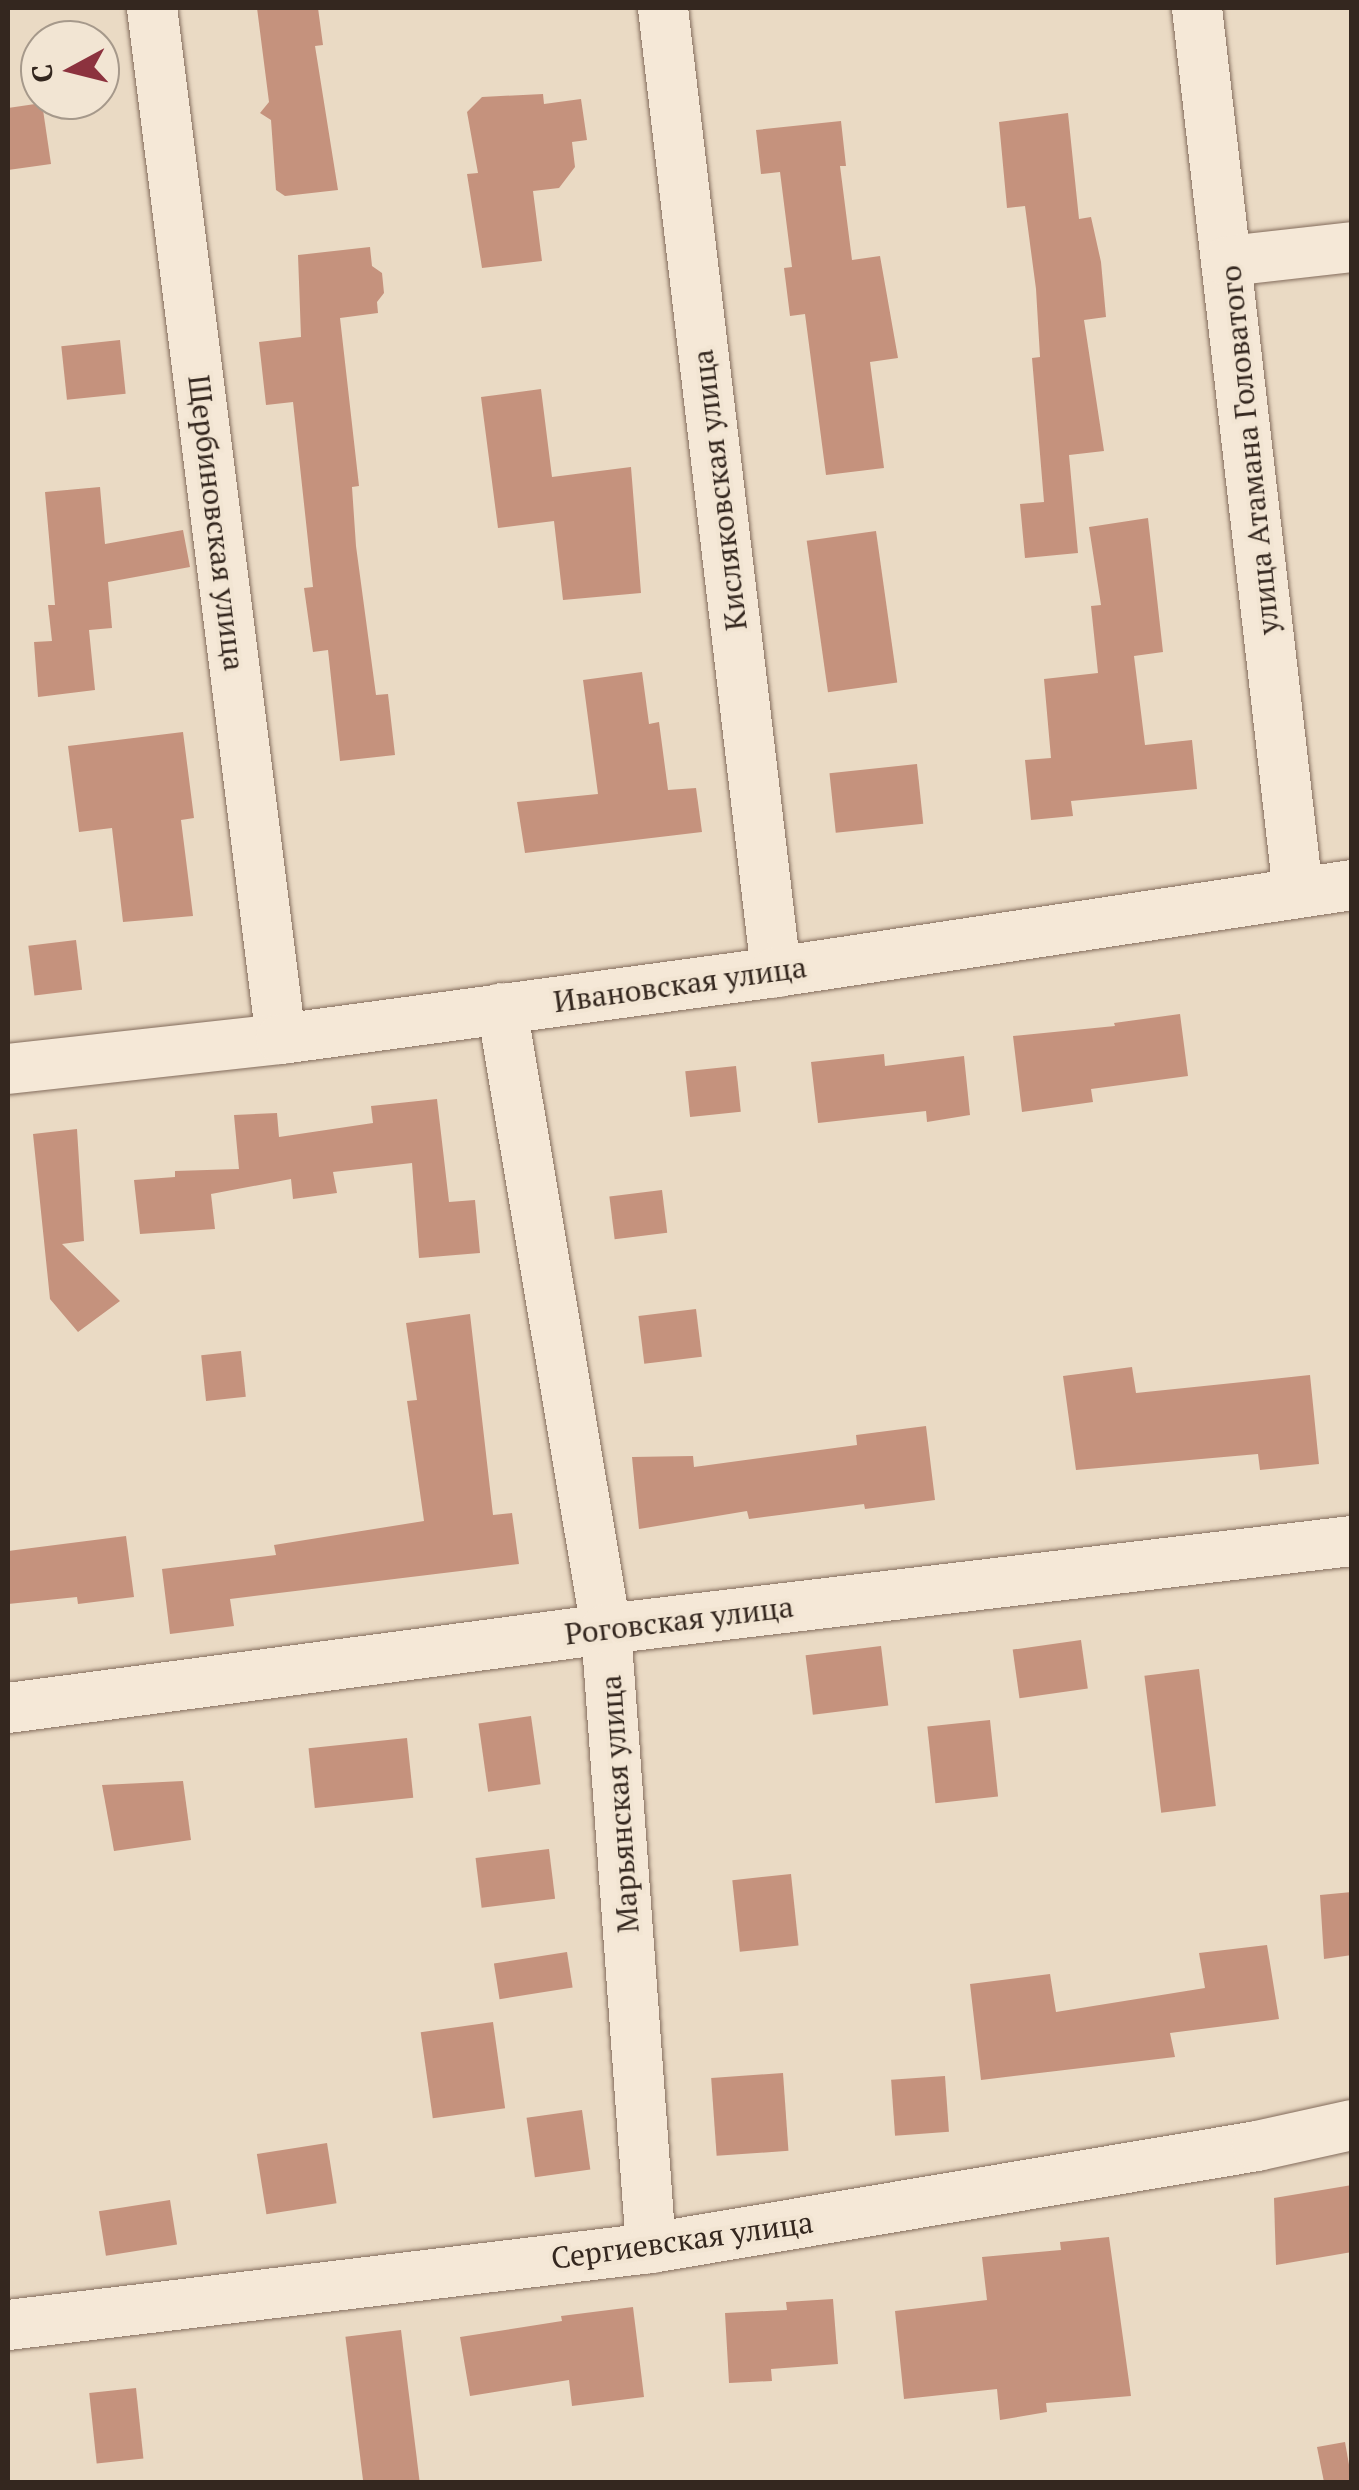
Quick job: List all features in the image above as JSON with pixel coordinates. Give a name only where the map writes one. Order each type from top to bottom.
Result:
[{"type":"street","name":"Щербиновская улица","points":[[152,8],[281,1039]]},
{"type":"street","name":"Кисляковская улица","points":[[662,8],[776,972]]},
{"type":"street","name":"улица Атамана Головатого","points":[[1197,8],[1298,892]]},
{"type":"street","points":[[1228,261],[1352,248]]},
{"type":"street","name":"Ивановская улица","points":[[8,1069],[281,1039],[776,972],[1352,886]]},
{"type":"street","name":"Марьянская улица","points":[[502,1008],[606,1628],[651,2248]]},
{"type":"street","name":"Роговская улица","points":[[8,1708],[606,1628],[1352,1541]]},
{"type":"street","name":"Сергиевская улица","points":[[8,2325],[651,2248],[1257,2146],[1352,2125]]},
{"type":"building","points":[[257,8],[318,8],[323,45],[315,46],[338,190],[285,196],[276,190],[271,120],[260,113],[269,102]]},
{"type":"building","points":[[543,94],[544,104],[581,99],[587,140],[572,142],[575,167],[559,188],[533,191],[542,261],[482,268],[467,174],[478,173],[467,112],[482,97]]},
{"type":"building","points":[[20,106],[20,120],[45,120],[51,164],[8,170],[8,108]]},
{"type":"building","points":[[1068,113],[1079,219],[1091,217],[1101,262],[1106,317],[1084,320],[1104,451],[1069,455],[1078,553],[1025,558],[1020,504],[1044,502],[1032,358],[1040,357],[1036,289],[1025,206],[1007,208],[999,122]]},
{"type":"building","points":[[841,121],[846,166],[840,166],[852,260],[880,256],[898,358],[870,362],[884,468],[826,475],[805,314],[790,316],[784,268],[792,267],[780,172],[761,174],[756,130]]},
{"type":"building","points":[[370,247],[372,266],[382,273],[384,293],[377,302],[378,313],[340,318],[359,486],[352,487],[356,546],[376,695],[388,694],[395,755],[340,761],[328,650],[313,652],[304,588],[313,587],[293,402],[266,405],[259,342],[301,337],[298,255]]},
{"type":"building","points":[[120,340],[126,394],[67,400],[61,346]]},
{"type":"building","points":[[541,389],[552,477],[631,467],[641,593],[563,600],[554,521],[498,528],[481,397]]},
{"type":"building","points":[[100,487],[105,544],[183,530],[190,567],[108,582],[112,628],[89,630],[95,690],[38,697],[34,642],[52,641],[48,605],[55,605],[45,492]]},
{"type":"building","points":[[1148,518],[1163,652],[1134,656],[1145,745],[1192,740],[1197,789],[1071,801],[1073,816],[1031,820],[1025,760],[1051,758],[1044,679],[1098,673],[1091,606],[1101,605],[1089,527]]},
{"type":"building","points":[[876,531],[897,683],[828,692],[807,541]]},
{"type":"building","points":[[642,672],[649,724],[659,722],[668,790],[696,788],[702,832],[525,853],[517,802],[598,794],[583,680]]},
{"type":"building","points":[[183,732],[194,818],[181,820],[193,916],[123,922],[112,828],[79,832],[68,746]]},
{"type":"building","points":[[917,764],[923,824],[836,833],[829,773]]},
{"type":"building","points":[[76,940],[82,990],[34,995],[28,946]]},
{"type":"building","points":[[1180,1014],[1188,1076],[1091,1089],[1093,1102],[1022,1112],[1013,1036],[1115,1026],[1114,1023]]},
{"type":"building","points":[[884,1054],[885,1066],[964,1056],[970,1115],[927,1122],[926,1111],[818,1123],[811,1062]]},
{"type":"building","points":[[736,1066],[741,1112],[690,1117],[685,1071]]},
{"type":"building","points":[[437,1099],[449,1202],[475,1200],[480,1253],[419,1258],[412,1163],[333,1172],[337,1193],[293,1199],[291,1179],[211,1194],[215,1229],[140,1234],[134,1180],[175,1177],[175,1171],[239,1169],[234,1115],[277,1113],[279,1137],[373,1123],[371,1106]]},
{"type":"building","points":[[77,1129],[84,1241],[62,1244],[120,1301],[78,1332],[50,1299],[33,1134]]},
{"type":"building","points":[[662,1190],[667,1233],[615,1239],[609,1196]]},
{"type":"building","points":[[696,1309],[702,1357],[644,1364],[638,1316]]},
{"type":"building","points":[[470,1314],[493,1515],[512,1513],[519,1564],[230,1599],[234,1626],[170,1634],[162,1569],[276,1555],[274,1545],[424,1521],[407,1401],[417,1400],[406,1323]]},
{"type":"building","points":[[241,1351],[246,1397],[206,1401],[201,1355]]},
{"type":"building","points":[[1132,1367],[1136,1393],[1310,1375],[1319,1464],[1260,1470],[1258,1454],[1076,1470],[1063,1376]]},
{"type":"building","points":[[926,1426],[935,1500],[865,1509],[864,1504],[749,1519],[747,1511],[639,1529],[632,1457],[693,1456],[694,1467],[857,1445],[856,1435]]},
{"type":"building","points":[[126,1536],[134,1597],[78,1604],[77,1597],[8,1604],[8,1551]]},
{"type":"building","points":[[1081,1640],[1088,1689],[1019,1698],[1013,1650]]},
{"type":"building","points":[[881,1646],[888,1706],[813,1715],[806,1655]]},
{"type":"building","points":[[1199,1669],[1216,1806],[1161,1813],[1144,1676]]},
{"type":"building","points":[[531,1716],[541,1784],[488,1792],[479,1723]]},
{"type":"building","points":[[990,1720],[998,1797],[935,1803],[927,1727]]},
{"type":"building","points":[[407,1738],[413,1798],[315,1808],[309,1748]]},
{"type":"building","points":[[183,1781],[191,1840],[114,1851],[102,1785]]},
{"type":"building","points":[[549,1849],[555,1899],[482,1908],[476,1858]]},
{"type":"building","points":[[791,1874],[799,1946],[740,1952],[732,1880]]},
{"type":"building","points":[[1352,1892],[1352,1955],[1324,1959],[1320,1895]]},
{"type":"building","points":[[1267,1945],[1279,2019],[1170,2033],[1175,2057],[981,2080],[970,1984],[1050,1974],[1056,2012],[1205,1988],[1199,1953]]},
{"type":"building","points":[[567,1952],[573,1988],[500,1999],[494,1964]]},
{"type":"building","points":[[493,2022],[505,2108],[433,2118],[421,2032]]},
{"type":"building","points":[[783,2073],[788,2151],[717,2156],[711,2078]]},
{"type":"building","points":[[945,2076],[949,2132],[895,2136],[891,2080]]},
{"type":"building","points":[[582,2110],[590,2169],[535,2177],[527,2118]]},
{"type":"building","points":[[327,2143],[337,2203],[266,2214],[257,2154]]},
{"type":"building","points":[[1352,2185],[1352,2252],[1276,2265],[1274,2198]]},
{"type":"building","points":[[170,2200],[177,2244],[106,2256],[99,2211]]},
{"type":"building","points":[[1109,2237],[1131,2396],[1046,2403],[1047,2412],[1000,2420],[997,2389],[904,2399],[895,2311],[987,2300],[982,2257],[1061,2250],[1060,2242]]},
{"type":"building","points":[[833,2299],[838,2364],[771,2369],[772,2381],[729,2383],[725,2313],[787,2310],[786,2302]]},
{"type":"building","points":[[633,2307],[644,2397],[572,2406],[569,2380],[470,2396],[460,2337],[562,2321],[561,2316]]},
{"type":"building","points":[[401,2330],[420,2482],[363,2482],[345,2337]]},
{"type":"building","points":[[136,2388],[143,2459],[97,2464],[89,2393]]},
{"type":"building","points":[[1345,2442],[1352,2482],[1324,2482],[1317,2447]]}]
